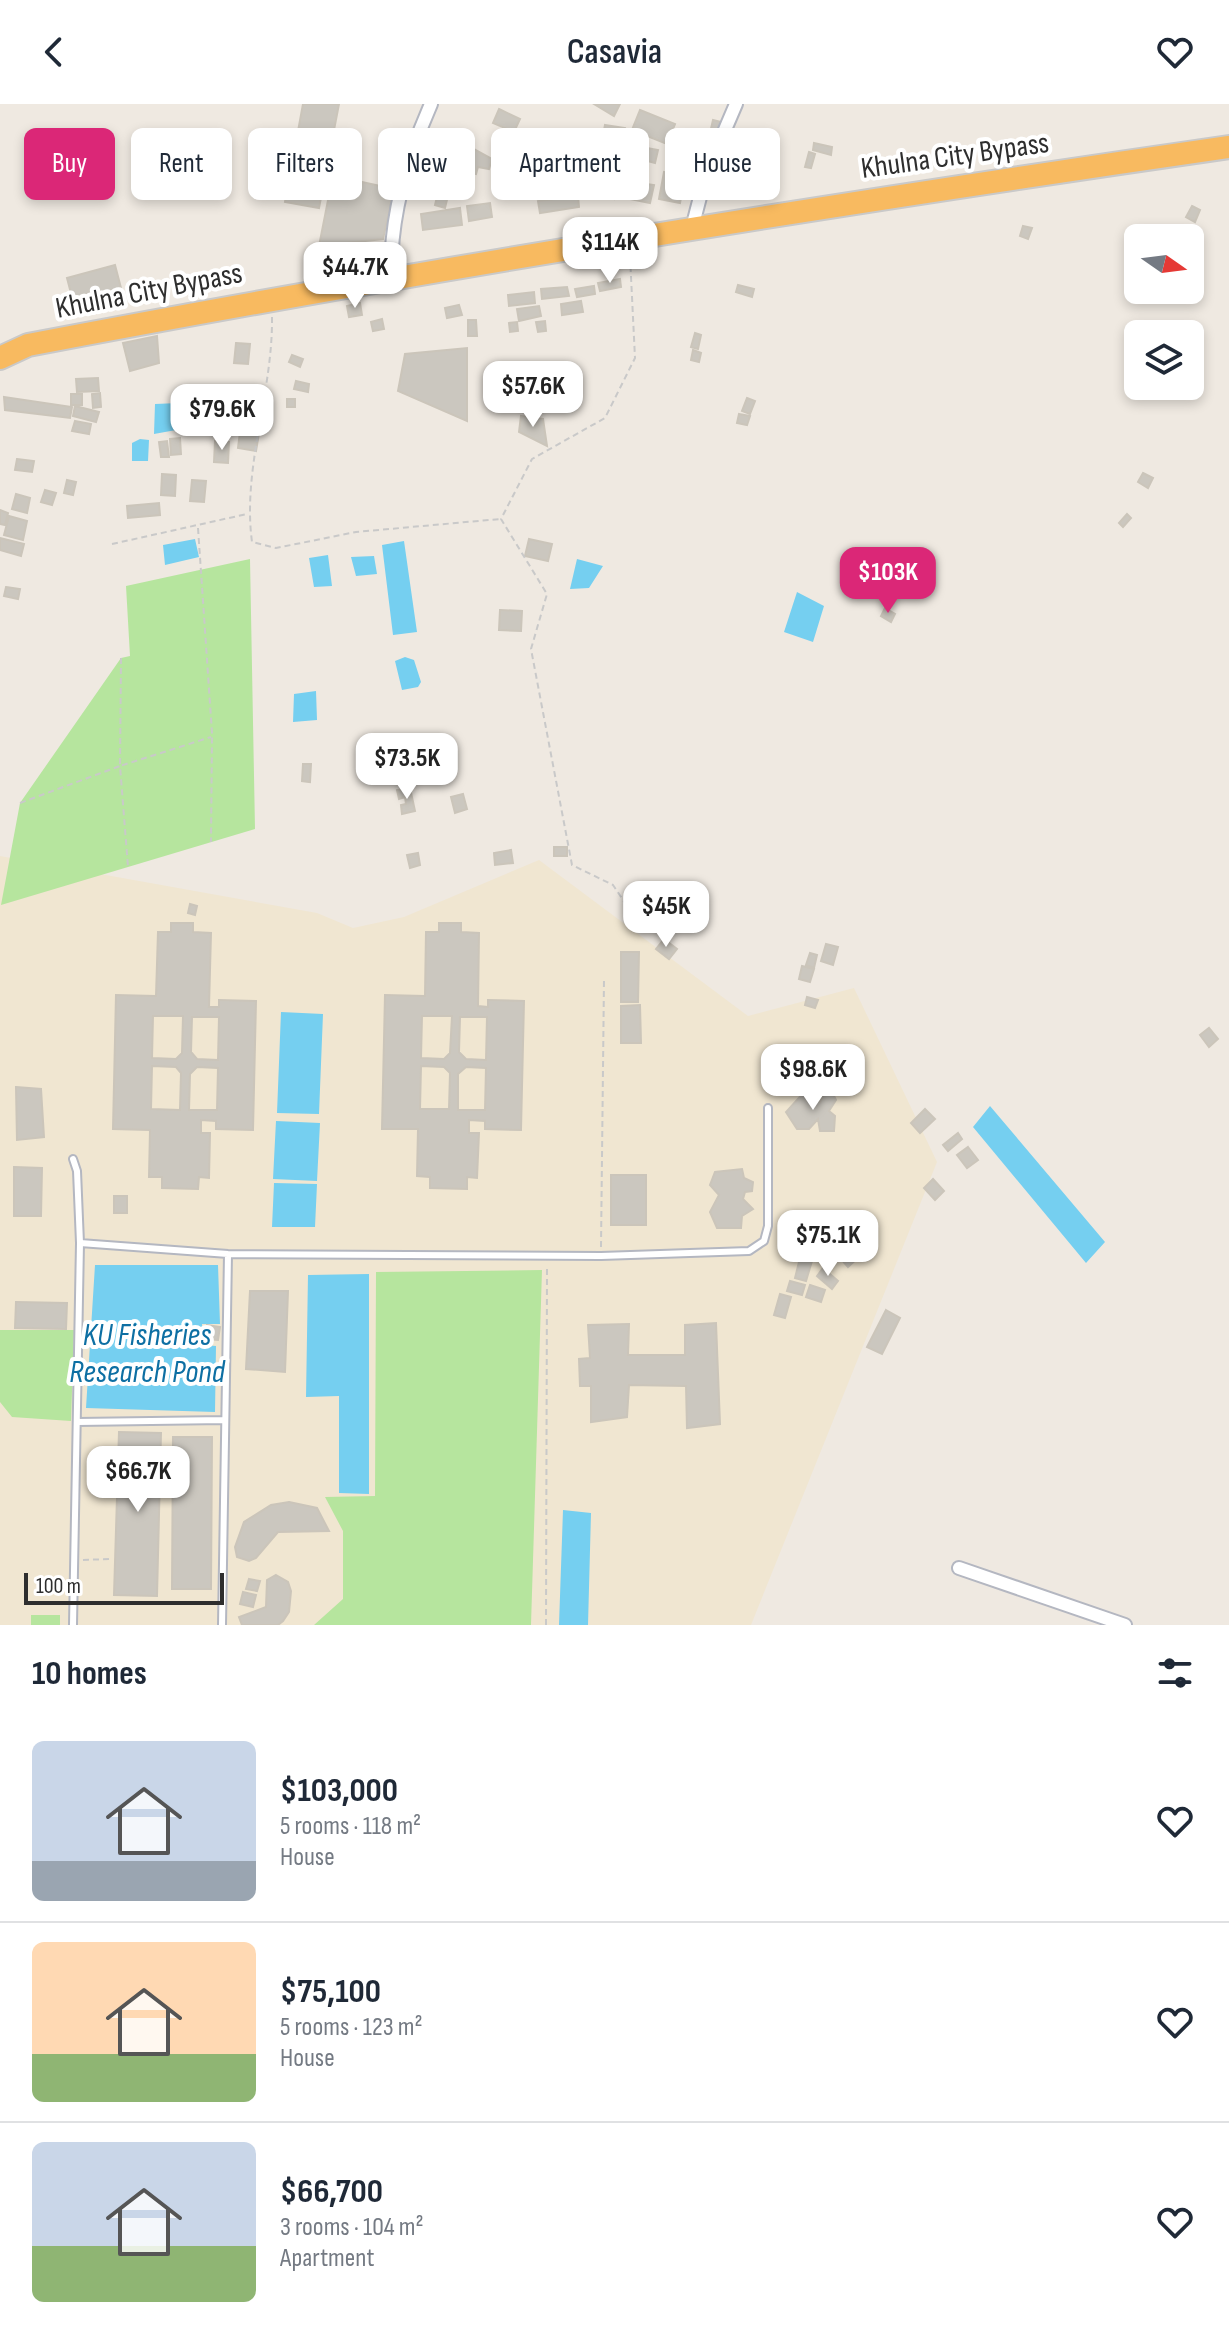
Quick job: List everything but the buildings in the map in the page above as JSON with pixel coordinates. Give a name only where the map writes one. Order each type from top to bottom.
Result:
[{"type":"highway","name":"Khulna City Bypass","points":[[28,345],[272,299],[692,228],[1229,147]]},
{"type":"highway","points":[[0,343],[28,345]]},
{"type":"highway","points":[[0,358],[28,345]]},
{"type":"street","points":[[391,279],[393,223],[410,153],[431,104]]},
{"type":"street","points":[[692,228],[706,174],[736,104]]},
{"type":"street","points":[[959,1568],[1125,1625]]},
{"type":"lane","points":[[80,1243],[228,1254],[601,1256],[749,1251],[764,1241],[768,1226],[768,1108]]},
{"type":"lane","points":[[73,1159],[77,1171],[80,1243],[73,1625]]},
{"type":"lane","points":[[222,1625],[228,1254]]},
{"type":"lane","points":[[77,1422],[225,1420]]},
{"type":"path","points":[[501,519],[532,459],[605,418],[635,358],[629,239]]},
{"type":"path","points":[[272,299],[273,355],[248,514],[252,542],[276,548],[356,532],[501,519]]},
{"type":"path","points":[[112,544],[198,528],[248,514]]},
{"type":"path","points":[[501,519],[547,594],[531,649],[572,865],[613,885],[631,912],[651,928]]},
{"type":"path","points":[[198,528],[212,737],[211,842]]},
{"type":"path","points":[[121,658],[120,766],[128,867]]},
{"type":"path","points":[[20,803],[120,766],[212,737]]},
{"type":"path","points":[[601,1256],[604,979]]},
{"type":"path","points":[[546,1625],[547,1254]]},
{"type":"path","points":[[74,1560],[109,1559]]},
{"type":"shaded area","points":[[0,856],[317,913],[353,928],[404,917],[539,860],[748,1016],[854,988],[937,1162],[751,1625],[0,1625]]},
{"type":"green space","points":[[250,559],[255,829],[1,905],[20,803],[121,658],[130,656],[126,586]]},
{"type":"green space","points":[[542,1270],[531,1625],[314,1625],[343,1599],[343,1531],[325,1497],[375,1496],[376,1272]]},
{"type":"green space","points":[[0,1330],[74,1330],[71,1421],[12,1417],[0,1402]]},
{"type":"green space","points":[[31,1615],[60,1615],[60,1625],[31,1625]]},
{"type":"water","points":[[202,402],[198,426],[154,434],[155,404]]},
{"type":"water","points":[[140,439],[149,440],[148,461],[132,461],[132,443]]},
{"type":"water","points":[[195,539],[199,557],[165,565],[163,545]]},
{"type":"water","points":[[404,541],[417,632],[393,635],[382,545]]},
{"type":"water","points":[[328,555],[332,586],[314,587],[309,558]]},
{"type":"water","points":[[374,556],[377,574],[356,576],[351,557]]},
{"type":"water","points":[[577,559],[603,566],[589,588],[570,589]]},
{"type":"water","points":[[797,592],[824,606],[813,642],[784,632]]},
{"type":"water","points":[[405,657],[414,660],[421,682],[418,687],[402,690],[395,661]]},
{"type":"water","points":[[316,691],[317,720],[293,722],[294,694]]},
{"type":"water","points":[[281,1012],[323,1014],[319,1114],[277,1113]]},
{"type":"water","points":[[990,1106],[1105,1242],[1086,1263],[973,1127]]},
{"type":"water","points":[[276,1121],[320,1123],[317,1181],[273,1179]]},
{"type":"water","points":[[274,1183],[317,1184],[315,1227],[272,1227]]},
{"type":"water","name":"KU Fisheries Research Pond","points":[[95,1265],[218,1265],[220,1324],[202,1324],[203,1345],[216,1346],[215,1412],[86,1408]]},
{"type":"water","points":[[369,1274],[369,1494],[339,1493],[339,1396],[306,1397],[308,1275]]},
{"type":"water","points":[[563,1510],[591,1513],[588,1625],[559,1625]]}]
